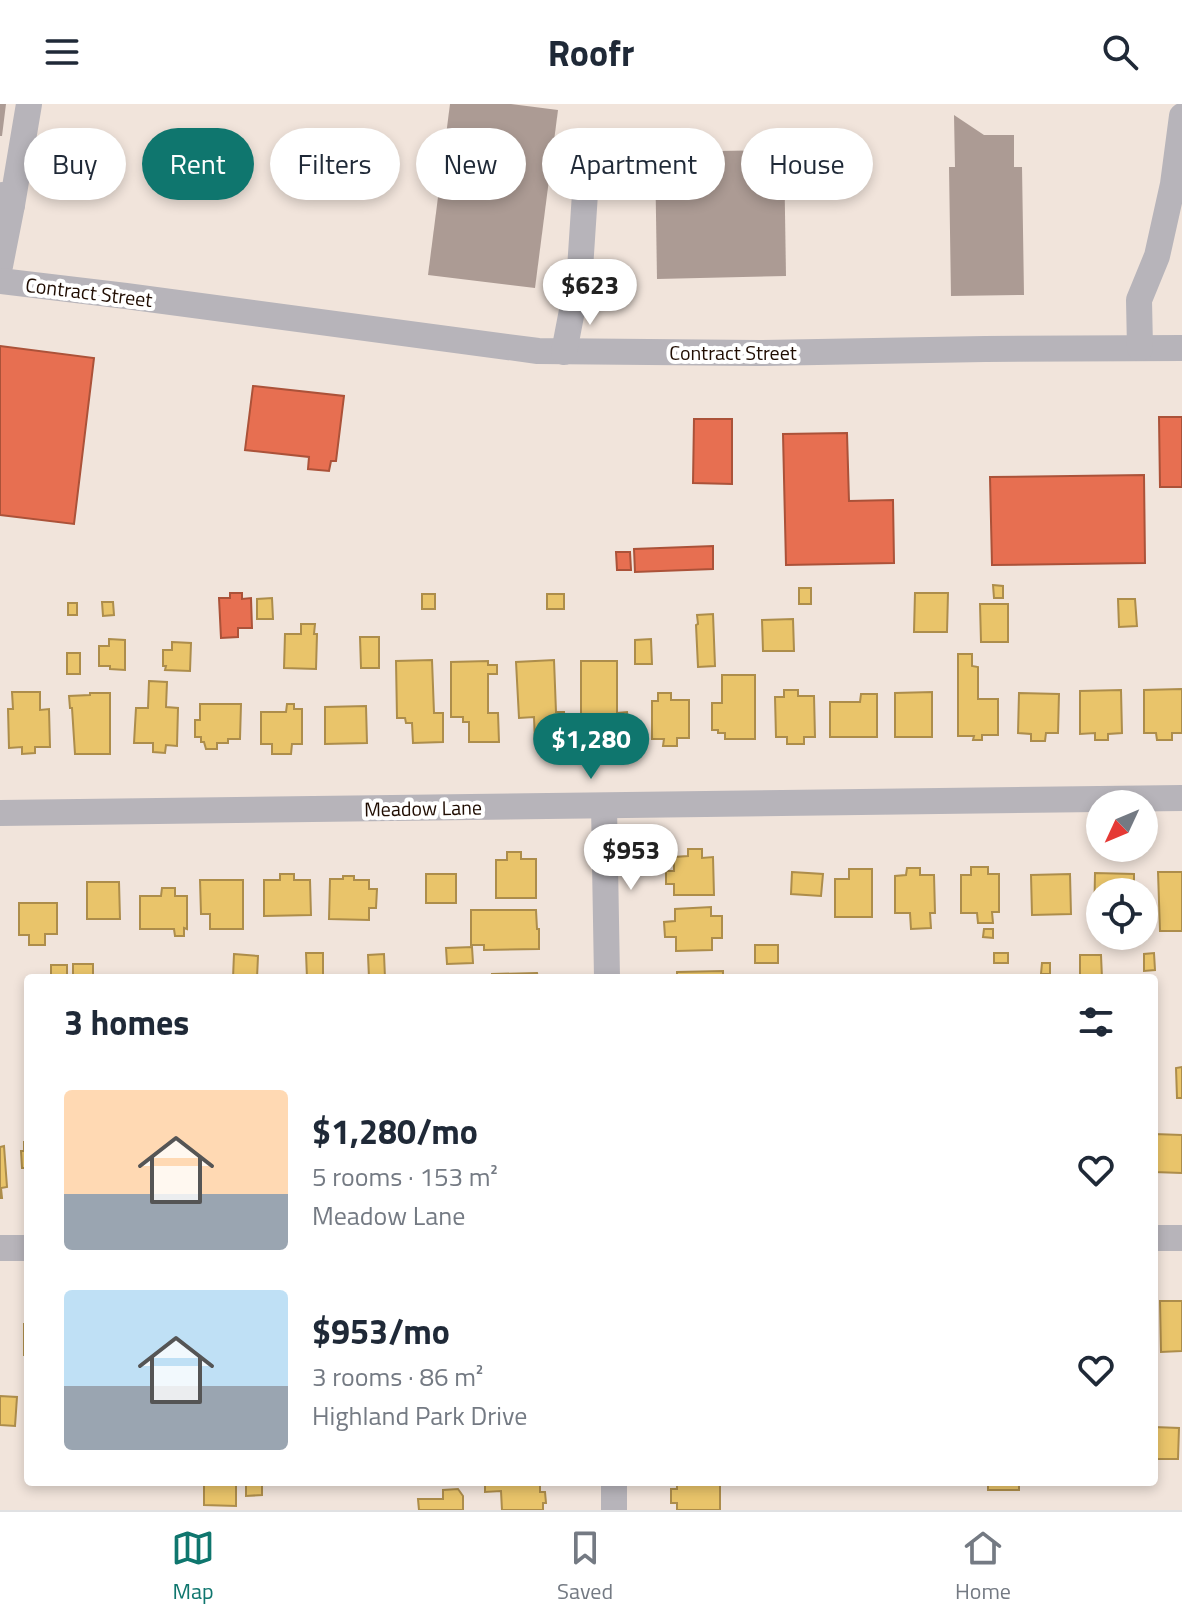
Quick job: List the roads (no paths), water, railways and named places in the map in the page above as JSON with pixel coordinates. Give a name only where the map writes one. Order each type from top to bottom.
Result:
[{"type":"street","points":[[0,266],[6,200],[27,123],[29,104]]},
{"type":"street","points":[[1140,348],[1139,300],[1157,256],[1173,184],[1182,116]]},
{"type":"street","points":[[564,352],[580,269],[585,200]]},
{"type":"street","name":"Contract Street","points":[[0,281],[538,351],[759,353],[1182,348]]},
{"type":"street","name":"Meadow Lane","points":[[0,813],[1182,798]]},
{"type":"street","points":[[604,806],[607,974]]},
{"type":"street","points":[[1158,1238],[1182,1238]]},
{"type":"street","points":[[0,1248],[24,1248]]},
{"type":"street","points":[[614,1486],[614,1510]]}]
